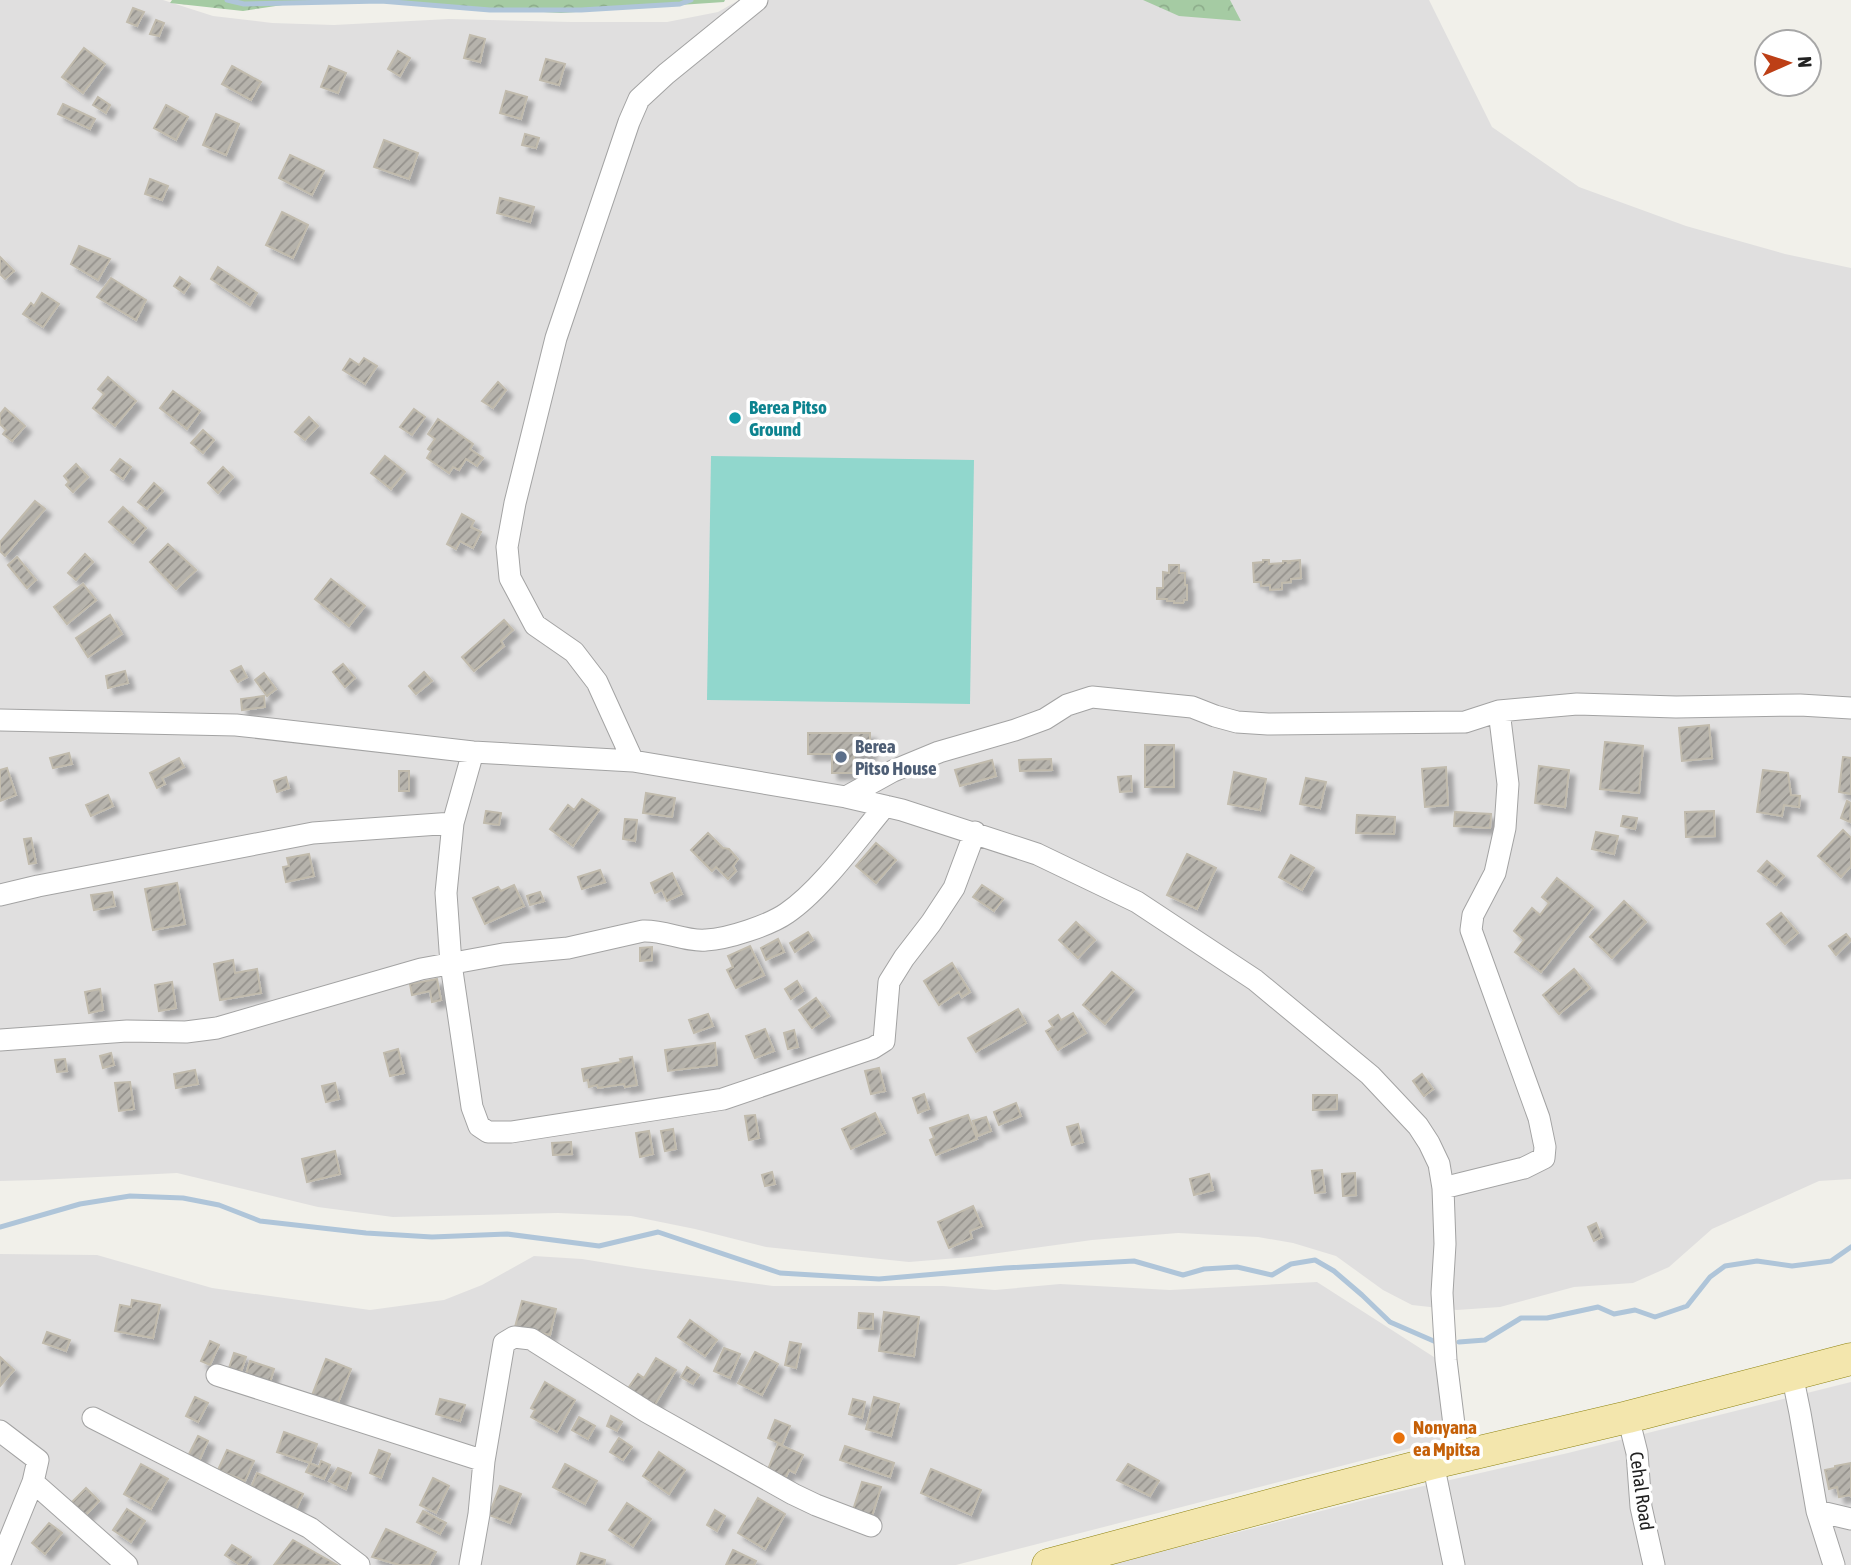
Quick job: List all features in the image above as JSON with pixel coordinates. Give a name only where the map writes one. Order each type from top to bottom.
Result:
[{"type":"main road","points":[[1048,1565],[1445,1460],[1628,1417],[1851,1359]]},
{"type":"street","points":[[633,761],[597,682],[574,652],[535,625],[510,578],[509,536],[556,338],[639,100],[666,74],[757,0]]},
{"type":"street","points":[[846,797],[893,771],[927,757],[1025,727],[1045,719],[1067,705],[1092,697],[1192,707],[1237,722],[1268,724],[1465,722],[1499,710],[1577,704],[1676,707],[1800,705],[1851,708]]},
{"type":"street","points":[[1443,1188],[1524,1168],[1544,1158],[1545,1147],[1539,1118],[1471,930],[1473,915],[1495,873],[1505,828],[1508,784],[1499,710]]},
{"type":"street","points":[[0,720],[236,725],[472,752],[633,761],[885,806],[1037,853],[1137,902],[1255,980],[1370,1075],[1418,1126],[1429,1143],[1439,1164],[1443,1188],[1445,1460],[1454,1565]]},
{"type":"street","points":[[472,752],[453,823],[446,893],[451,964],[472,1107],[479,1126],[488,1132],[511,1132],[723,1099],[873,1048],[884,1041],[889,982],[954,888],[975,832]]},
{"type":"street","points":[[0,1040],[127,1031],[186,1032],[217,1028],[421,969],[503,954],[568,948],[643,931],[656,930],[706,940],[739,934],[787,914],[828,874],[885,806]]},
{"type":"street","points":[[0,895],[313,833],[453,823]]},
{"type":"street","points":[[470,1565],[504,1343],[514,1337],[531,1339],[682,1432],[793,1494],[871,1526]]},
{"type":"street","points":[[1792,1374],[1817,1511],[1834,1565]]},
{"type":"street","points":[[217,1375],[484,1461]]},
{"type":"street","name":"Cehal Road","points":[[1628,1417],[1637,1453],[1641,1507],[1654,1565]]},
{"type":"street","points":[[93,1418],[310,1528],[359,1565]]},
{"type":"street","points":[[0,1431],[38,1460],[33,1482],[0,1563]]},
{"type":"street","points":[[33,1482],[127,1565]]},
{"type":"street","points":[[1817,1511],[1851,1519]]},
{"type":"shaded area","points":[[0,0],[163,0],[213,16],[272,23],[334,25],[449,19],[667,22],[718,12],[739,0],[1429,0],[1492,127],[1579,187],[1686,226],[1785,254],[1851,268],[1851,1179],[1819,1181],[1712,1229],[1669,1267],[1633,1283],[1574,1287],[1500,1307],[1457,1310],[1412,1305],[1383,1290],[1336,1256],[1293,1243],[1258,1237],[1178,1233],[1092,1240],[970,1257],[909,1262],[766,1247],[631,1216],[558,1213],[393,1217],[318,1207],[177,1173],[0,1181]]},
{"type":"shaded area","points":[[711,456],[974,460],[970,704],[707,700]]},
{"type":"shaded area","points":[[0,1254],[97,1255],[212,1288],[370,1310],[444,1300],[482,1285],[534,1256],[582,1259],[773,1286],[943,1286],[995,1290],[1060,1284],[1170,1290],[1317,1282],[1437,1359],[1444,1400],[1442,1440],[956,1565],[0,1565]]},
{"type":"shaded area","points":[[1851,1382],[1851,1565],[1109,1565],[1380,1496],[1568,1453]]},
{"type":"green space","points":[[172,0],[725,0],[561,13],[383,3],[296,3],[243,11],[170,3]]},
{"type":"green space","points":[[1143,0],[1230,0],[1241,21],[1179,16]]},
{"type":"building","points":[[133,8],[144,12],[137,26],[127,22]]},
{"type":"building","points":[[156,20],[164,23],[159,36],[150,34]]},
{"type":"building","points":[[470,35],[485,39],[480,62],[464,58]]},
{"type":"building","points":[[84,48],[105,64],[83,93],[62,77]]},
{"type":"building","points":[[398,51],[410,58],[400,76],[388,69]]},
{"type":"building","points":[[546,59],[565,64],[559,85],[540,80]]},
{"type":"building","points":[[232,66],[261,82],[251,100],[222,84]]},
{"type":"building","points":[[329,66],[346,73],[338,93],[321,87]]},
{"type":"building","points":[[506,91],[527,97],[521,119],[500,113]]},
{"type":"building","points":[[98,97],[110,105],[106,113],[93,105]]},
{"type":"building","points":[[63,104],[95,119],[90,129],[58,114]]},
{"type":"building","points":[[166,105],[188,117],[176,140],[154,128]]},
{"type":"building","points":[[216,114],[239,124],[226,155],[203,145]]},
{"type":"building","points":[[525,134],[539,138],[536,148],[522,145]]},
{"type":"building","points":[[384,140],[418,153],[409,179],[374,167]]},
{"type":"building","points":[[290,155],[324,171],[312,195],[279,178]]},
{"type":"building","points":[[150,179],[168,186],[162,200],[145,194]]},
{"type":"building","points":[[500,198],[534,207],[530,222],[497,213]]},
{"type":"building","points":[[282,212],[308,225],[293,258],[266,245]]},
{"type":"building","points":[[79,246],[110,259],[98,280],[71,264]]},
{"type":"building","points":[[0,257],[14,271],[5,279],[0,274]]},
{"type":"building","points":[[218,267],[257,293],[250,305],[211,279]]},
{"type":"building","points":[[180,277],[190,284],[184,293],[174,286]]},
{"type":"building","points":[[111,278],[146,300],[136,320],[97,297]]},
{"type":"building","points":[[42,293],[59,304],[43,327],[23,314],[31,303],[34,306]]},
{"type":"building","points":[[364,358],[377,366],[365,384],[343,370],[350,359],[359,365]]},
{"type":"building","points":[[108,377],[136,401],[115,426],[93,408],[104,394],[98,389]]},
{"type":"building","points":[[498,382],[506,390],[493,408],[482,401]]},
{"type":"building","points":[[173,391],[200,411],[187,429],[160,408]]},
{"type":"building","points":[[5,408],[25,426],[12,441],[3,434],[6,430],[0,424],[0,414]]},
{"type":"building","points":[[414,409],[425,417],[412,435],[400,427]]},
{"type":"building","points":[[309,417],[318,426],[305,440],[295,432]]},
{"type":"building","points":[[438,419],[473,444],[470,449],[483,458],[477,466],[466,459],[459,470],[453,467],[449,473],[427,458],[431,451],[428,449],[435,439],[428,434]]},
{"type":"building","points":[[203,430],[214,440],[203,453],[191,443]]},
{"type":"building","points":[[385,456],[405,472],[391,489],[371,473]]},
{"type":"building","points":[[120,459],[131,467],[123,479],[111,470]]},
{"type":"building","points":[[76,464],[88,477],[73,492],[66,485],[69,482],[64,476]]},
{"type":"building","points":[[223,467],[233,477],[218,493],[208,483]]},
{"type":"building","points":[[154,483],[163,491],[147,509],[138,502]]},
{"type":"building","points":[[35,501],[45,509],[5,556],[0,551],[0,542]]},
{"type":"building","points":[[123,507],[146,528],[133,543],[109,522]]},
{"type":"building","points":[[462,514],[474,521],[471,527],[481,532],[473,548],[460,541],[456,549],[447,544]]},
{"type":"building","points":[[168,544],[196,570],[176,589],[150,562]]},
{"type":"building","points":[[85,554],[93,562],[76,580],[68,573]]},
{"type":"building","points":[[17,557],[36,580],[27,588],[8,565]]},
{"type":"building","points":[[1269,560],[1269,564],[1300,560],[1301,578],[1282,583],[1282,589],[1270,590],[1270,585],[1261,586],[1261,582],[1254,582],[1253,563]]},
{"type":"building","points":[[1169,565],[1179,565],[1179,573],[1185,573],[1187,600],[1183,603],[1157,599],[1157,588],[1163,588],[1163,572],[1169,573]]},
{"type":"building","points":[[331,579],[365,606],[349,626],[315,599]]},
{"type":"building","points":[[83,584],[96,600],[67,624],[54,607]]},
{"type":"building","points":[[110,615],[122,634],[88,657],[76,638]]},
{"type":"building","points":[[504,620],[513,630],[501,641],[504,646],[474,671],[462,657]]},
{"type":"building","points":[[343,664],[355,678],[345,687],[333,672]]},
{"type":"building","points":[[241,666],[247,677],[238,682],[231,671]]},
{"type":"building","points":[[125,671],[128,683],[108,688],[106,676]]},
{"type":"building","points":[[424,672],[432,681],[416,694],[409,686]]},
{"type":"building","points":[[264,673],[276,689],[267,696],[255,680]]},
{"type":"building","points":[[264,696],[265,707],[242,710],[241,699]]},
{"type":"building","points":[[1709,725],[1712,758],[1682,761],[1679,728]]},
{"type":"building","points":[[808,733],[870,733],[870,754],[854,754],[854,773],[832,773],[832,754],[808,754]]},
{"type":"building","points":[[1605,742],[1643,746],[1639,793],[1600,789]]},
{"type":"building","points":[[1145,745],[1174,745],[1174,787],[1145,787]]},
{"type":"building","points":[[69,753],[72,764],[53,768],[50,758]]},
{"type":"building","points":[[1843,757],[1851,758],[1851,794],[1839,792]]},
{"type":"building","points":[[179,758],[184,767],[162,778],[165,784],[157,788],[150,773]]},
{"type":"building","points":[[1051,759],[1052,770],[1020,771],[1019,760]]},
{"type":"building","points":[[992,760],[996,776],[960,786],[955,770]]},
{"type":"building","points":[[1539,766],[1569,770],[1565,807],[1535,803]]},
{"type":"building","points":[[1446,767],[1448,805],[1425,807],[1422,769]]},
{"type":"building","points":[[7,768],[16,795],[0,801],[0,770]]},
{"type":"building","points":[[1763,770],[1788,773],[1791,795],[1800,796],[1799,807],[1784,805],[1782,816],[1757,812]]},
{"type":"building","points":[[399,771],[409,771],[409,791],[399,791]]},
{"type":"building","points":[[1234,772],[1266,779],[1260,810],[1228,804]]},
{"type":"building","points":[[1131,776],[1132,791],[1120,792],[1118,777]]},
{"type":"building","points":[[286,777],[289,788],[277,792],[274,781]]},
{"type":"building","points":[[1306,778],[1326,782],[1320,808],[1300,804]]},
{"type":"building","points":[[646,793],[675,798],[672,817],[643,813]]},
{"type":"building","points":[[108,795],[113,806],[91,816],[86,805]]},
{"type":"building","points":[[582,799],[599,810],[573,846],[550,829],[568,805],[574,810]]},
{"type":"building","points":[[1847,801],[1851,803],[1850,822],[1841,818]]},
{"type":"building","points":[[486,811],[501,813],[499,825],[484,823]]},
{"type":"building","points":[[1714,811],[1715,836],[1686,837],[1685,812]]},
{"type":"building","points":[[1455,812],[1491,814],[1490,828],[1454,826]]},
{"type":"building","points":[[1357,815],[1395,817],[1394,834],[1356,833]]},
{"type":"building","points":[[1623,816],[1637,818],[1635,829],[1621,826]]},
{"type":"building","points":[[625,819],[637,820],[635,841],[623,839]]},
{"type":"building","points":[[1843,830],[1851,838],[1851,866],[1841,877],[1818,856]]},
{"type":"building","points":[[1596,832],[1618,836],[1614,854],[1592,849]]},
{"type":"building","points":[[708,833],[738,859],[733,866],[736,871],[728,879],[716,867],[712,871],[691,850]]},
{"type":"building","points":[[31,838],[36,863],[29,864],[24,839]]},
{"type":"building","points":[[876,843],[896,860],[876,883],[856,866]]},
{"type":"building","points":[[309,854],[314,876],[286,882],[283,867],[289,866],[287,858]]},
{"type":"building","points":[[1187,854],[1216,868],[1197,909],[1167,895]]},
{"type":"building","points":[[1291,855],[1314,868],[1302,890],[1279,877]]},
{"type":"building","points":[[1767,861],[1784,876],[1776,885],[1758,871]]},
{"type":"building","points":[[600,870],[605,882],[582,889],[578,877]]},
{"type":"building","points":[[672,873],[682,894],[667,901],[662,890],[655,893],[651,883]]},
{"type":"building","points":[[1557,878],[1593,907],[1541,972],[1515,952],[1524,940],[1514,931],[1532,908],[1540,915],[1549,903],[1542,897]]},
{"type":"building","points":[[177,883],[185,924],[153,930],[145,889]]},
{"type":"building","points":[[514,885],[524,906],[485,924],[473,898],[498,887],[501,891]]},
{"type":"building","points":[[982,885],[1003,899],[994,911],[973,897]]},
{"type":"building","points":[[112,892],[115,906],[94,910],[91,895]]},
{"type":"building","points":[[540,892],[544,901],[530,905],[527,896]]},
{"type":"building","points":[[1624,901],[1646,922],[1612,958],[1590,937]]},
{"type":"building","points":[[1781,913],[1798,933],[1785,944],[1767,924]]},
{"type":"building","points":[[1076,922],[1095,940],[1078,958],[1059,940]]},
{"type":"building","points":[[808,932],[813,940],[795,952],[790,943]]},
{"type":"building","points":[[1846,934],[1851,940],[1836,955],[1829,946]]},
{"type":"building","points":[[778,939],[784,952],[766,960],[761,948]]},
{"type":"building","points":[[750,946],[764,975],[736,988],[727,970],[733,967],[728,956]]},
{"type":"building","points":[[652,947],[652,960],[640,961],[640,948]]},
{"type":"building","points":[[233,960],[235,973],[257,969],[261,993],[220,1000],[214,964]]},
{"type":"building","points":[[952,963],[970,992],[962,997],[959,992],[939,1005],[924,981]]},
{"type":"building","points":[[1574,969],[1590,988],[1559,1014],[1543,995]]},
{"type":"building","points":[[1112,972],[1134,990],[1105,1024],[1083,1005]]},
{"type":"building","points":[[437,979],[441,1000],[432,1002],[430,991],[412,995],[410,984]]},
{"type":"building","points":[[797,981],[803,991],[791,999],[785,989]]},
{"type":"building","points":[[172,982],[176,1008],[159,1011],[155,985]]},
{"type":"building","points":[[100,989],[103,1010],[89,1013],[85,992]]},
{"type":"building","points":[[816,998],[829,1016],[812,1028],[799,1010]]},
{"type":"building","points":[[1018,1009],[1026,1023],[976,1052],[968,1038]]},
{"type":"building","points":[[1073,1013],[1086,1033],[1058,1050],[1046,1031],[1053,1027],[1049,1021],[1058,1015],[1061,1020]]},
{"type":"building","points":[[708,1014],[713,1026],[694,1033],[689,1020]]},
{"type":"building","points":[[765,1029],[774,1051],[755,1058],[746,1036]]},
{"type":"building","points":[[794,1030],[798,1047],[788,1049],[784,1033]]},
{"type":"building","points":[[715,1043],[717,1065],[668,1071],[665,1050]]},
{"type":"building","points":[[398,1049],[404,1073],[390,1076],[384,1053]]},
{"type":"building","points":[[111,1053],[114,1065],[103,1068],[100,1056]]},
{"type":"building","points":[[632,1057],[637,1085],[598,1088],[597,1085],[589,1087],[588,1080],[584,1081],[582,1069],[621,1062],[620,1059]]},
{"type":"building","points":[[65,1059],[67,1071],[57,1072],[55,1060]]},
{"type":"building","points":[[879,1068],[885,1091],[871,1094],[865,1071]]},
{"type":"building","points":[[195,1070],[198,1084],[176,1088],[174,1074]]},
{"type":"building","points":[[1422,1074],[1433,1089],[1424,1096],[1413,1081]]},
{"type":"building","points":[[130,1082],[134,1109],[119,1111],[115,1083]]},
{"type":"building","points":[[335,1083],[339,1099],[326,1102],[322,1086]]},
{"type":"building","points":[[924,1094],[929,1109],[918,1113],[913,1098]]},
{"type":"building","points":[[1313,1095],[1337,1095],[1337,1109],[1313,1110]]},
{"type":"building","points":[[1016,1103],[1021,1116],[999,1125],[994,1112]]},
{"type":"building","points":[[875,1113],[885,1133],[851,1149],[842,1129]]},
{"type":"building","points":[[755,1115],[759,1138],[749,1140],[745,1116]]},
{"type":"building","points":[[968,1115],[977,1139],[936,1155],[930,1140],[934,1138],[930,1128]]},
{"type":"building","points":[[986,1117],[991,1131],[978,1136],[973,1121]]},
{"type":"building","points":[[1078,1124],[1083,1142],[1072,1145],[1067,1127]]},
{"type":"building","points":[[673,1129],[676,1149],[665,1151],[661,1131]]},
{"type":"building","points":[[649,1131],[653,1154],[640,1157],[636,1133]]},
{"type":"building","points":[[571,1142],[572,1154],[553,1155],[552,1143]]},
{"type":"building","points":[[335,1151],[340,1174],[307,1182],[302,1159]]},
{"type":"building","points":[[1322,1170],[1325,1192],[1315,1193],[1312,1171]]},
{"type":"building","points":[[772,1172],[775,1184],[765,1186],[762,1175]]},
{"type":"building","points":[[1355,1173],[1356,1195],[1343,1196],[1342,1174]]},
{"type":"building","points":[[1209,1174],[1213,1190],[1194,1195],[1190,1179]]},
{"type":"building","points":[[973,1206],[982,1226],[970,1231],[972,1238],[949,1248],[938,1222]]},
{"type":"building","points":[[1596,1223],[1602,1237],[1594,1241],[1588,1227]]},
{"type":"building","points":[[132,1300],[160,1305],[153,1338],[115,1331],[120,1305],[131,1307]]},
{"type":"building","points":[[522,1301],[556,1309],[550,1335],[515,1327]]},
{"type":"building","points":[[884,1312],[919,1317],[914,1356],[879,1351]]},
{"type":"building","points":[[859,1313],[873,1314],[873,1329],[858,1328]]},
{"type":"building","points":[[690,1320],[717,1340],[705,1356],[678,1337]]},
{"type":"building","points":[[47,1332],[70,1340],[66,1351],[43,1343]]},
{"type":"building","points":[[210,1341],[219,1345],[210,1365],[201,1361]]},
{"type":"building","points":[[790,1342],[801,1344],[796,1368],[785,1365]]},
{"type":"building","points":[[724,1348],[740,1354],[730,1378],[714,1371]]},
{"type":"building","points":[[755,1352],[778,1364],[762,1395],[738,1383]]},
{"type":"building","points":[[234,1353],[246,1357],[240,1375],[228,1371]]},
{"type":"building","points":[[0,1357],[14,1370],[0,1386]]},
{"type":"building","points":[[656,1358],[676,1370],[654,1406],[627,1390],[638,1374],[644,1378]]},
{"type":"building","points":[[326,1359],[351,1369],[336,1408],[311,1398]]},
{"type":"building","points":[[250,1361],[274,1369],[268,1389],[244,1381]]},
{"type":"building","points":[[687,1367],[699,1375],[693,1384],[681,1377]]},
{"type":"building","points":[[545,1382],[575,1400],[557,1432],[531,1417],[535,1410],[531,1408]]},
{"type":"building","points":[[195,1397],[208,1403],[198,1422],[186,1416]]},
{"type":"building","points":[[874,1397],[899,1404],[891,1436],[866,1429]]},
{"type":"building","points":[[440,1399],[465,1405],[460,1421],[436,1414]]},
{"type":"building","points":[[853,1399],[865,1402],[862,1418],[849,1414]]},
{"type":"building","points":[[611,1416],[622,1422],[617,1431],[607,1426]]},
{"type":"building","points":[[579,1417],[595,1426],[588,1439],[572,1430]]},
{"type":"building","points":[[775,1420],[790,1426],[782,1445],[768,1438]]},
{"type":"building","points":[[284,1432],[317,1444],[310,1463],[277,1452]]},
{"type":"building","points":[[198,1436],[208,1441],[199,1461],[188,1456]]},
{"type":"building","points":[[619,1438],[632,1447],[623,1460],[610,1452]]},
{"type":"building","points":[[778,1444],[803,1455],[795,1473],[789,1470],[785,1479],[767,1472]]},
{"type":"building","points":[[845,1446],[894,1463],[890,1477],[840,1460]]},
{"type":"building","points":[[227,1450],[254,1461],[245,1481],[218,1470]]},
{"type":"building","points":[[379,1450],[390,1454],[381,1478],[370,1473]]},
{"type":"building","points":[[659,1452],[685,1470],[669,1494],[643,1476]]},
{"type":"building","points":[[321,1461],[330,1465],[324,1479],[306,1472],[310,1463],[319,1467]]},
{"type":"building","points":[[1851,1463],[1851,1497],[1839,1497],[1837,1487],[1829,1489],[1825,1470]]},
{"type":"building","points":[[141,1464],[168,1479],[151,1509],[124,1494]]},
{"type":"building","points":[[565,1464],[597,1481],[585,1504],[553,1487]]},
{"type":"building","points":[[1128,1464],[1159,1481],[1150,1496],[1117,1480]]},
{"type":"building","points":[[338,1468],[351,1473],[346,1489],[329,1481]]},
{"type":"building","points":[[931,1469],[981,1490],[971,1515],[921,1493]]},
{"type":"building","points":[[257,1473],[303,1494],[295,1512],[249,1492]]},
{"type":"building","points":[[433,1478],[449,1486],[436,1513],[420,1505]]},
{"type":"building","points":[[862,1482],[881,1487],[872,1516],[853,1510]]},
{"type":"building","points":[[500,1486],[521,1494],[510,1523],[489,1515]]},
{"type":"building","points":[[86,1488],[99,1501],[81,1520],[68,1506]]},
{"type":"building","points":[[758,1498],[785,1514],[765,1549],[738,1533]]},
{"type":"building","points":[[627,1503],[651,1519],[633,1546],[609,1530]]},
{"type":"building","points":[[127,1509],[145,1521],[131,1542],[113,1530]]},
{"type":"building","points":[[715,1510],[725,1516],[717,1531],[707,1525]]},
{"type":"building","points":[[423,1511],[446,1523],[440,1534],[417,1522]]},
{"type":"building","points":[[49,1523],[62,1533],[45,1554],[32,1543]]},
{"type":"building","points":[[386,1529],[436,1552],[429,1565],[399,1565],[372,1557]]},
{"type":"building","points":[[293,1540],[337,1565],[274,1565]]},
{"type":"building","points":[[232,1545],[251,1557],[246,1565],[240,1565],[225,1555]]},
{"type":"building","points":[[733,1550],[756,1561],[754,1565],[726,1565]]},
{"type":"building","points":[[581,1553],[605,1560],[604,1565],[577,1565]]},
{"type":"waterway","points":[[227,0],[244,4],[381,1],[490,10],[581,10],[680,4],[691,0]]},
{"type":"waterway","points":[[0,1227],[80,1204],[130,1196],[183,1198],[219,1205],[260,1221],[366,1233],[432,1237],[507,1234],[599,1246],[658,1232],[780,1273],[879,1279],[1005,1268],[1134,1261],[1183,1275],[1204,1269],[1237,1267],[1272,1275],[1291,1264],[1315,1260],[1334,1271],[1390,1322],[1436,1342]]},
{"type":"waterway","points":[[1459,1342],[1485,1340],[1521,1318],[1547,1318],[1598,1307],[1614,1314],[1635,1310],[1655,1317],[1687,1306],[1710,1277],[1725,1266],[1757,1261],[1792,1266],[1831,1261],[1851,1247]]},
{"type":"place","name":"Berea Pitso Ground","points":[[735,418]]},
{"type":"place","name":"Berea Pitso House","points":[[841,757]]},
{"type":"place","name":"Nonyana ea Mpitsa","points":[[1399,1438]]}]
